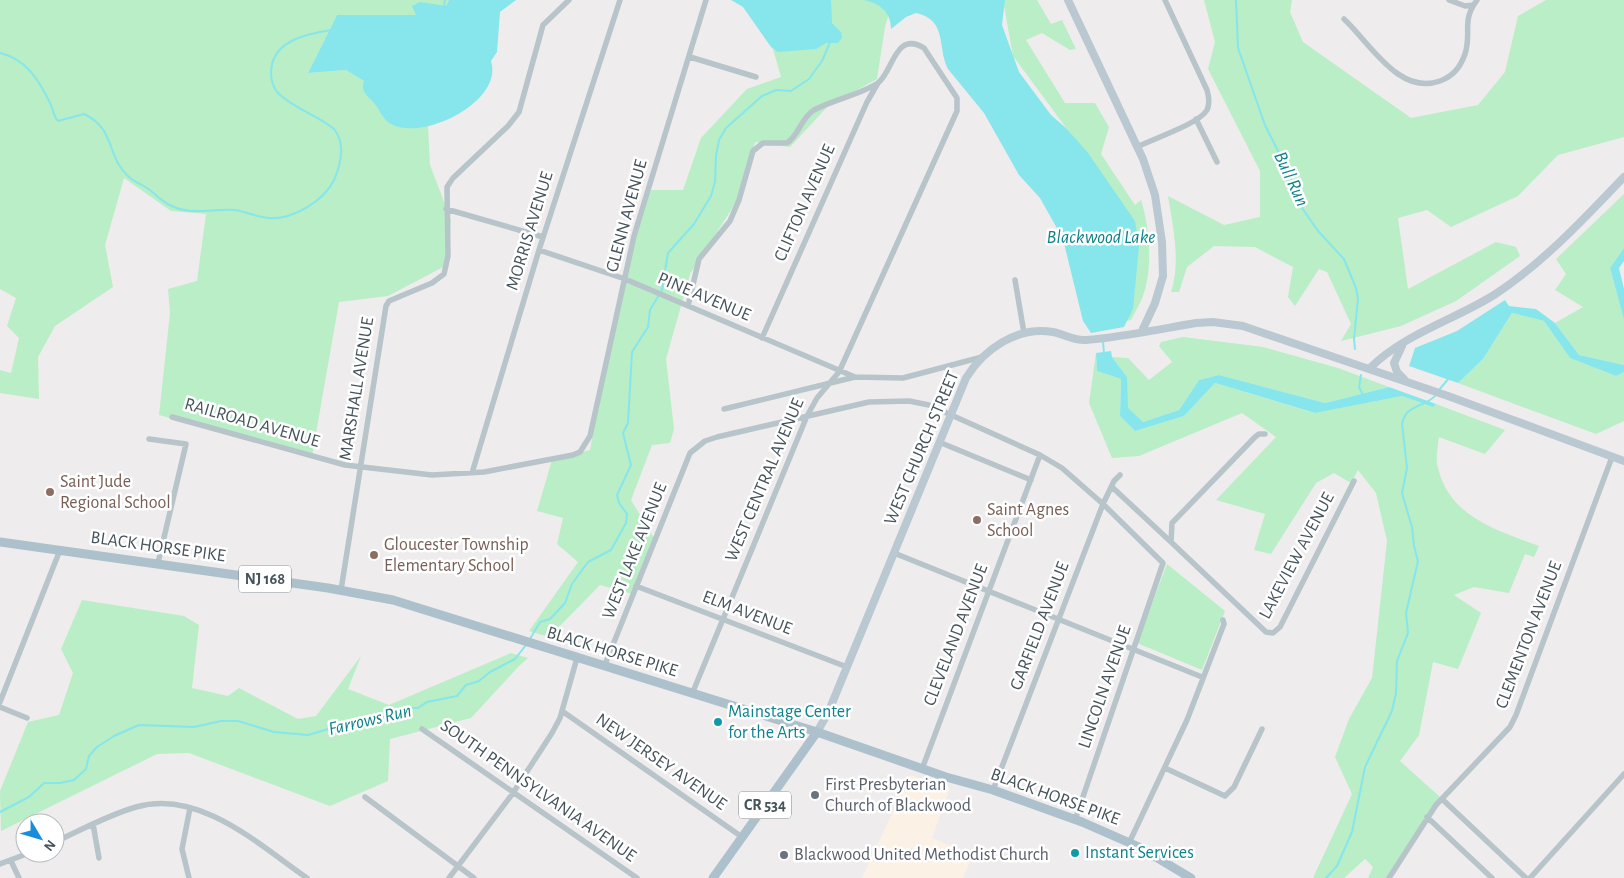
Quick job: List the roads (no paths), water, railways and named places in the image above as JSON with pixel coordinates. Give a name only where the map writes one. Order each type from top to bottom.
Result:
[{"type":"main road","points":[[1068,0],[1137,146],[1155,195],[1163,264],[1160,289],[1142,331]]},
{"type":"main road","points":[[1370,368],[1405,341],[1474,308],[1518,278],[1554,246],[1624,177]]},
{"type":"main road","name":"WEST CHURCH STREET","points":[[817,732],[847,667],[949,415],[966,378],[982,357],[999,343],[1024,333],[1045,331],[1078,339],[1090,339],[1196,323],[1227,323],[1250,328],[1408,381],[1624,462]]},
{"type":"main road","points":[[1405,341],[1397,352],[1394,363],[1397,372],[1408,381]]},
{"type":"main road","name":"BLACK HORSE PIKE","points":[[0,542],[341,590],[393,600],[526,643],[817,732],[922,769],[993,790],[1129,842],[1191,878]]},
{"type":"main road","name":"CR 534","points":[[713,878],[817,732]]},
{"type":"street","name":"MARSHALL AVENUE","points":[[341,590],[386,306],[389,301],[432,283],[444,274],[448,256],[447,187],[453,178],[508,126],[519,112],[543,25],[569,0]]},
{"type":"street","name":"MORRIS AVENUE","points":[[472,473],[543,237],[620,0]]},
{"type":"street","name":"GLENN AVENUE","points":[[586,443],[590,436],[634,236],[706,0]]},
{"type":"street","points":[[1137,146],[1196,119],[1208,108],[1207,90],[1165,0]]},
{"type":"street","points":[[1449,0],[1464,6],[1473,6]]},
{"type":"street","points":[[1344,19],[1363,36],[1386,65],[1417,84],[1430,85],[1452,77],[1464,56],[1467,44],[1467,17],[1478,0]]},
{"type":"street","name":"CLIFTON AVENUE","points":[[762,338],[867,102],[899,50],[909,44],[917,44],[928,52],[954,94]]},
{"type":"street","points":[[690,57],[756,77]]},
{"type":"street","points":[[688,306],[699,259],[730,221],[739,200],[748,161],[756,148],[763,143],[787,143],[813,111],[879,82]]},
{"type":"street","name":"WEST CENTRAL AVENUE","points":[[692,694],[807,416],[839,372],[957,111],[958,102],[954,94]]},
{"type":"street","points":[[1196,119],[1217,162]]},
{"type":"street","points":[[446,209],[543,237]]},
{"type":"street","name":"PINE AVENUE","points":[[539,250],[625,279],[839,372],[855,377]]},
{"type":"street","points":[[1015,280],[1024,333]]},
{"type":"street","points":[[724,409],[855,377],[902,378],[982,357]]},
{"type":"street","points":[[807,416],[869,402],[891,400],[929,405],[1040,455],[1062,468],[1103,504]]},
{"type":"street","name":"RAILROAD AVENUE","points":[[172,416],[305,454],[360,467],[432,475],[472,473],[573,455],[586,443]]},
{"type":"street","name":"WEST LAKE AVENUE","points":[[604,667],[690,453],[705,440],[807,416]]},
{"type":"street","points":[[1171,542],[1172,523],[1255,437],[1259,434],[1266,434]]},
{"type":"street","points":[[149,439],[186,444],[158,563]]},
{"type":"street","points":[[939,442],[1031,480]]},
{"type":"street","name":"CLEVELAND AVENUE","points":[[922,769],[1040,455]]},
{"type":"street","name":"CLEMENTON AVENUE","points":[[1389,878],[1428,817],[1442,799],[1510,727],[1612,457]]},
{"type":"street","name":"GARFIELD AVENUE","points":[[993,790],[1103,504],[1120,475]]},
{"type":"street","name":"LAKEVIEW AVENUE","points":[[1171,542],[1266,632],[1277,631],[1354,480]]},
{"type":"street","points":[[1112,487],[1171,542]]},
{"type":"street","name":"LINCOLN AVENUE","points":[[1075,820],[1162,563],[1103,504]]},
{"type":"street","points":[[0,702],[60,550]]},
{"type":"street","points":[[894,553],[1202,677]]},
{"type":"street","name":"ELM AVENUE","points":[[636,586],[847,667]]},
{"type":"street","points":[[1129,842],[1187,720],[1224,624],[1223,620]]},
{"type":"street","points":[[449,878],[513,793],[552,733],[562,711],[577,658]]},
{"type":"street","points":[[0,707],[27,718]]},
{"type":"street","name":"NEW JERSEY AVENUE","points":[[562,711],[742,837]]},
{"type":"street","name":"SOUTH PENNSYLVANIA AVENUE","points":[[422,729],[637,878]]},
{"type":"street","points":[[1165,768],[1225,796],[1230,793],[1262,729]]},
{"type":"street","points":[[1442,799],[1528,878],[1624,774]]},
{"type":"street","points":[[365,797],[474,878]]},
{"type":"street","points":[[65,837],[138,806],[167,804],[212,814],[307,878]]},
{"type":"street","points":[[189,878],[182,849],[190,808]]},
{"type":"street","points":[[1428,817],[1492,878]]},
{"type":"street","points":[[94,824],[99,858]]},
{"type":"street","points":[[0,864],[15,859]]},
{"type":"street","points":[[11,861],[18,878]]},
{"type":"water","points":[[449,0],[516,0],[500,12],[497,52],[491,61],[492,76],[486,90],[474,103],[441,123],[405,128],[391,124],[365,93],[363,88],[364,81],[346,70],[308,73],[337,15],[416,15],[412,6],[420,2],[446,6]]},
{"type":"water","points":[[731,0],[831,0],[832,23],[841,32],[842,38],[838,43],[826,43],[816,49],[778,52],[771,47],[743,7]]},
{"type":"water","name":"Blackwood Lake","points":[[863,0],[1005,0],[1002,25],[1019,72],[1051,115],[1066,128],[1088,153],[1135,221],[1139,246],[1133,309],[1124,327],[1091,333],[1083,321],[1063,239],[1040,198],[1019,175],[984,113],[948,69],[940,36],[933,22],[916,13],[906,17],[891,29],[889,17],[883,9],[874,3]]},
{"type":"water","points":[[1624,248],[1624,261],[1619,268],[1624,289],[1624,320],[1610,268]]},
{"type":"water","points":[[1505,300],[1509,306],[1536,309],[1555,323],[1579,355],[1624,365],[1624,372],[1616,376],[1570,358],[1544,321],[1512,313],[1483,359],[1458,383],[1409,366],[1415,348],[1457,331]]},
{"type":"water","points":[[1111,351],[1112,357],[1127,377],[1128,408],[1143,422],[1179,410],[1199,380],[1219,375],[1325,403],[1389,387],[1436,404],[1433,407],[1402,396],[1315,413],[1215,383],[1184,416],[1135,431],[1120,416],[1121,379],[1097,371],[1096,353]]},
{"type":"waterway","points":[[444,8],[445,0]]},
{"type":"waterway","name":"Bull Run","points":[[1236,0],[1238,48],[1265,125],[1290,175],[1298,202],[1318,231],[1344,259],[1356,288],[1358,299],[1354,339],[1355,349]]},
{"type":"waterway","points":[[0,53],[17,60],[31,72],[46,94],[58,121],[84,114],[94,120],[106,135],[121,168],[130,178],[168,204],[187,211],[235,210],[269,218],[278,218],[306,208],[323,195],[337,174],[341,148],[338,135],[334,129],[292,104],[277,92],[271,79],[273,62],[283,46],[292,41],[311,34],[331,30]]},
{"type":"waterway","name":"Farrows Run","points":[[530,639],[540,622],[550,619],[565,603],[572,584],[588,562],[611,550],[626,523],[627,514],[619,503],[617,495],[631,465],[623,433],[628,423],[632,352],[648,327],[650,310],[662,290],[668,253],[694,224],[711,196],[715,182],[719,140],[726,128],[762,96],[776,90],[791,91],[809,79],[822,61],[831,40]]},
{"type":"waterway","points":[[1103,341],[1104,354]]},
{"type":"waterway","name":"Bull Run","points":[[1361,375],[1359,387],[1363,395]]},
{"type":"waterway","points":[[1439,390],[1449,378]]},
{"type":"waterway","points":[[1326,878],[1337,866],[1352,832],[1365,767],[1392,711],[1396,693],[1397,661],[1408,633],[1406,613],[1418,561],[1412,527],[1402,493],[1407,468],[1402,424],[1408,412],[1427,402],[1437,394]]},
{"type":"waterway","name":"Farrows Run","points":[[0,812],[29,797],[44,783],[60,783],[74,780],[86,769],[89,756],[97,747],[114,736],[139,725],[194,727],[221,721],[238,721],[274,732],[308,735],[373,716],[396,716],[405,708],[418,708],[427,702],[457,696],[466,685],[479,681],[490,672],[515,659],[526,645]]},
{"type":"place","name":"Saint Jude Regional School","points":[[50,492]]},
{"type":"place","name":"Saint Agnes School","points":[[977,520]]},
{"type":"place","name":"Gloucester Township Elementary School","points":[[374,555]]},
{"type":"place","name":"Mainstage Center for the Arts","points":[[718,722]]},
{"type":"place","name":"First Presbyterian Church of Blackwood","points":[[815,795]]},
{"type":"place","name":"Instant Services","points":[[1075,853]]},
{"type":"place","name":"Blackwood United Methodist Church","points":[[784,855]]}]
